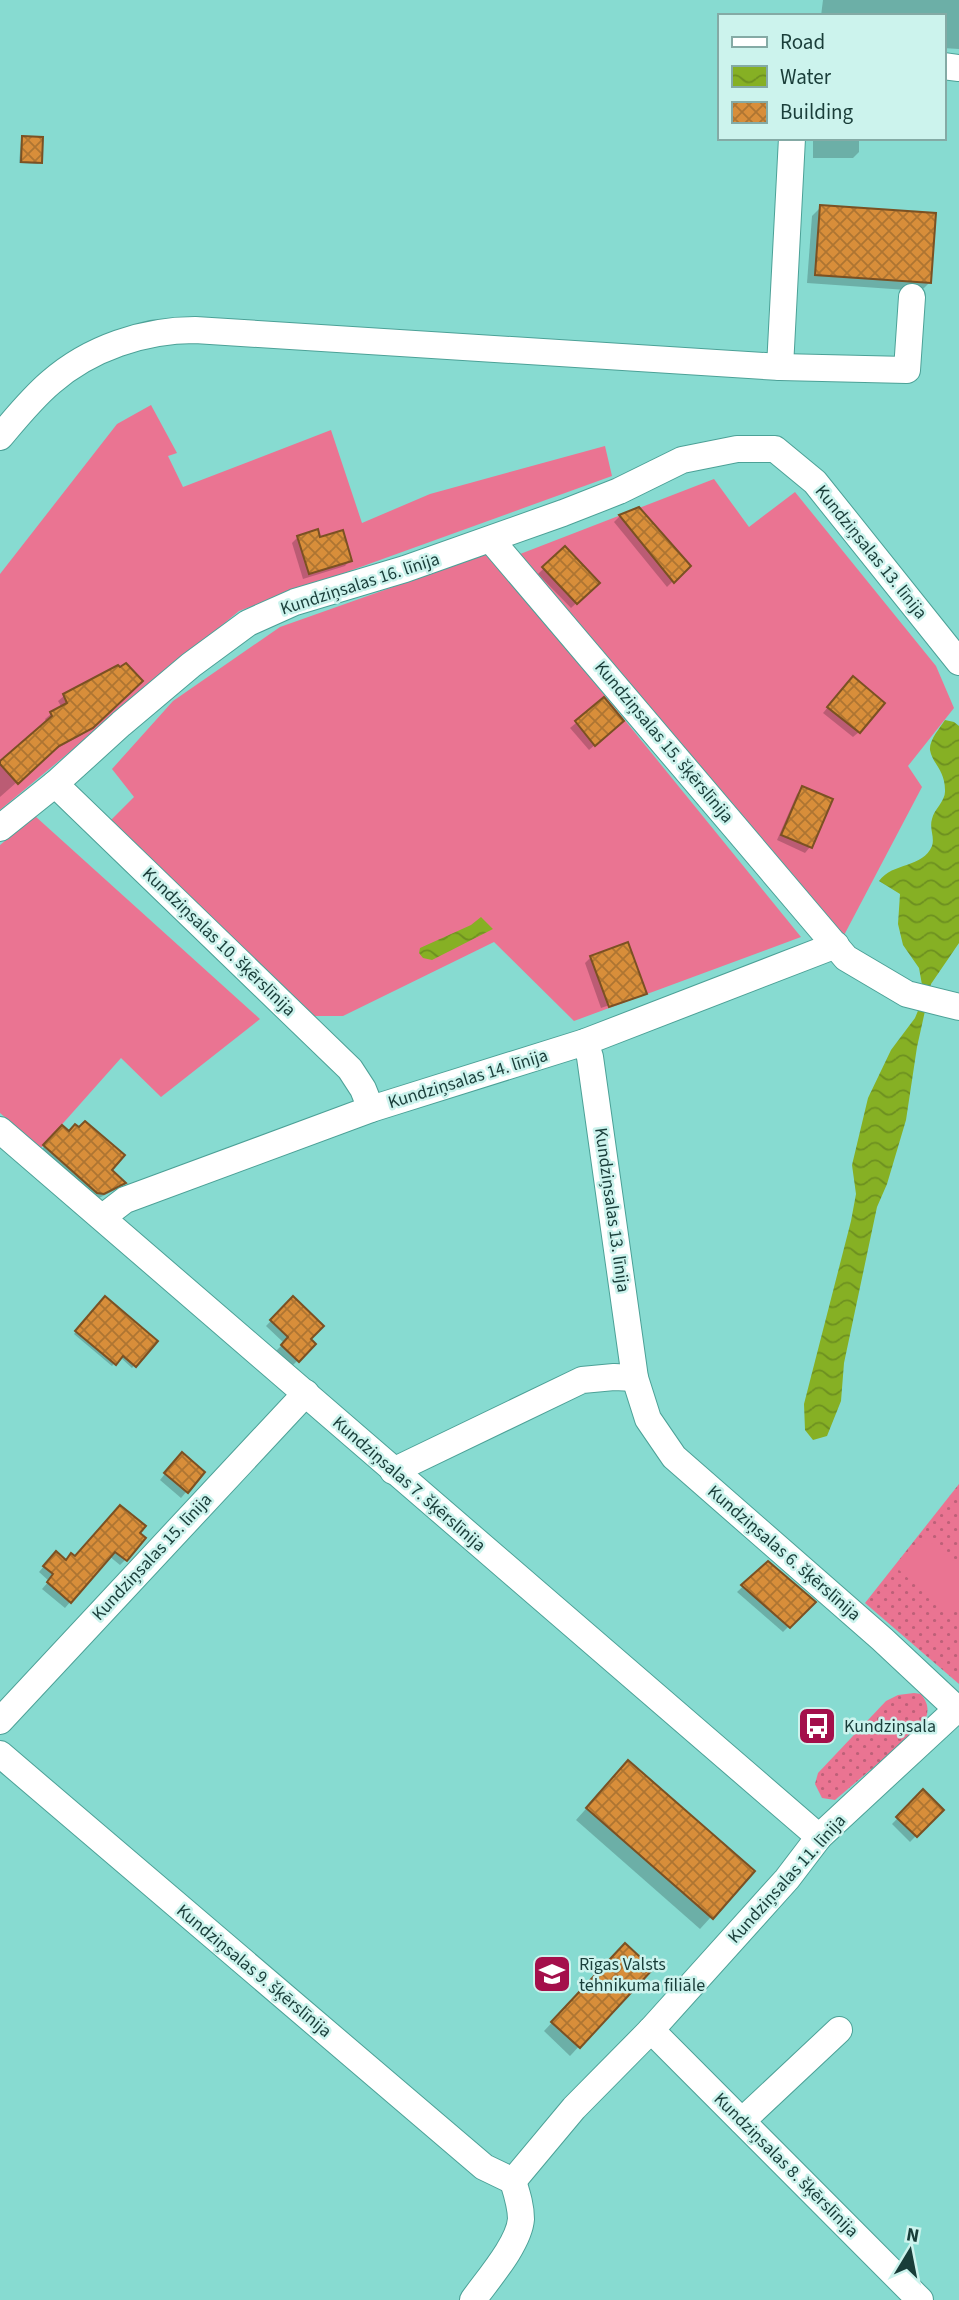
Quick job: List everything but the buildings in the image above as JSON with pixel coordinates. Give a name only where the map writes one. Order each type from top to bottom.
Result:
[{"type":"street","points":[[780,367],[788,257],[792,140]]},
{"type":"street","points":[[0,437],[52,381],[80,362],[134,338],[169,330],[780,367],[907,370],[912,297]]},
{"type":"street","name":"Kundziņsalas 16. līnija","points":[[0,828],[55,784],[191,665],[248,623],[295,602],[491,540],[619,491],[682,460],[737,449],[775,450]]},
{"type":"street","name":"Kundziņsalas 13. līnija","points":[[775,450],[815,482],[959,662]]},
{"type":"street","name":"Kundziņsalas 15. šķērslīnija","points":[[491,540],[846,958],[907,994],[951,1005]]},
{"type":"street","name":"Kundziņsalas 10. šķērslīnija","points":[[55,784],[350,1069],[363,1089],[371,1109]]},
{"type":"street","name":"Kundziņsalas 14. līnija","points":[[103,1217],[125,1200],[371,1109],[585,1042],[836,945]]},
{"type":"street","name":"Kundziņsalas 13. līnija","points":[[585,1042],[590,1057],[635,1378]]},
{"type":"street","name":"Kundziņsalas 7. šķērslīnija","points":[[0,1130],[819,1837]]},
{"type":"street","points":[[393,1471],[582,1380],[635,1378]]},
{"type":"street","name":"Kundziņsalas 6. šķērslīnija","points":[[635,1378],[648,1419],[674,1457],[883,1639],[958,1710]]},
{"type":"street","name":"Kundziņsalas 15. līnija","points":[[0,1721],[306,1394]]},
{"type":"street","name":"Kundziņsalas 11. līnija","points":[[513,2181],[574,2108],[651,2030],[787,1879],[819,1837],[958,1710]]},
{"type":"street","name":"Kundziņsalas 9. šķērslīnija","points":[[0,1754],[484,2167],[513,2181]]},
{"type":"street","name":"Kundziņsalas 8. šķērslīnija","points":[[651,2030],[920,2300]]},
{"type":"street","points":[[743,2121],[839,2031]]},
{"type":"street","points":[[473,2300],[510,2247],[521,2223],[521,2209],[513,2181]]},
{"type":"shaded area","points":[[151,405],[177,453],[168,456],[183,487],[331,430],[362,523],[430,494],[605,446],[612,476],[239,611],[0,810],[0,574],[117,424]]},
{"type":"shaded area","points":[[714,479],[749,527],[795,492],[936,666],[954,708],[908,766],[922,787],[842,939],[515,556]]},
{"type":"shaded area","points":[[489,553],[801,937],[574,1021],[494,942],[343,1016],[303,1016],[107,824],[134,797],[112,769],[173,701],[280,627]]},
{"type":"shaded area","points":[[35,816],[260,1019],[161,1097],[121,1058],[41,1148],[0,1113],[0,845]]},
{"type":"shaded area","points":[[959,1484],[959,1684],[865,1603]]},
{"type":"shaded area","points":[[926,1538],[959,1566],[959,1606],[951,1616],[899,1570]]},
{"type":"shaded area","name":"Kundziņsala","points":[[921,1694],[927,1706],[922,1726],[835,1800],[822,1798],[815,1784],[818,1773],[886,1701],[898,1695]]},
{"type":"water","points":[[945,720],[959,726],[959,943],[931,984],[917,1047],[906,1120],[887,1184],[877,1207],[844,1363],[841,1401],[827,1436],[813,1440],[805,1430],[804,1404],[851,1221],[856,1194],[852,1165],[868,1098],[891,1050],[915,1018],[924,996],[919,968],[903,945],[898,924],[900,894],[879,881],[892,871],[922,858],[932,846],[932,819],[944,798],[945,790],[943,777],[931,755],[930,746]]},
{"type":"water","points":[[481,917],[493,929],[432,960],[423,958],[419,953],[420,948],[471,925]]},
{"type":"place","name":"Kundziņsala","points":[[817,1726]]},
{"type":"place","name":"Rīgas Valsts tehnikuma filiāle","points":[[552,1974]]}]
